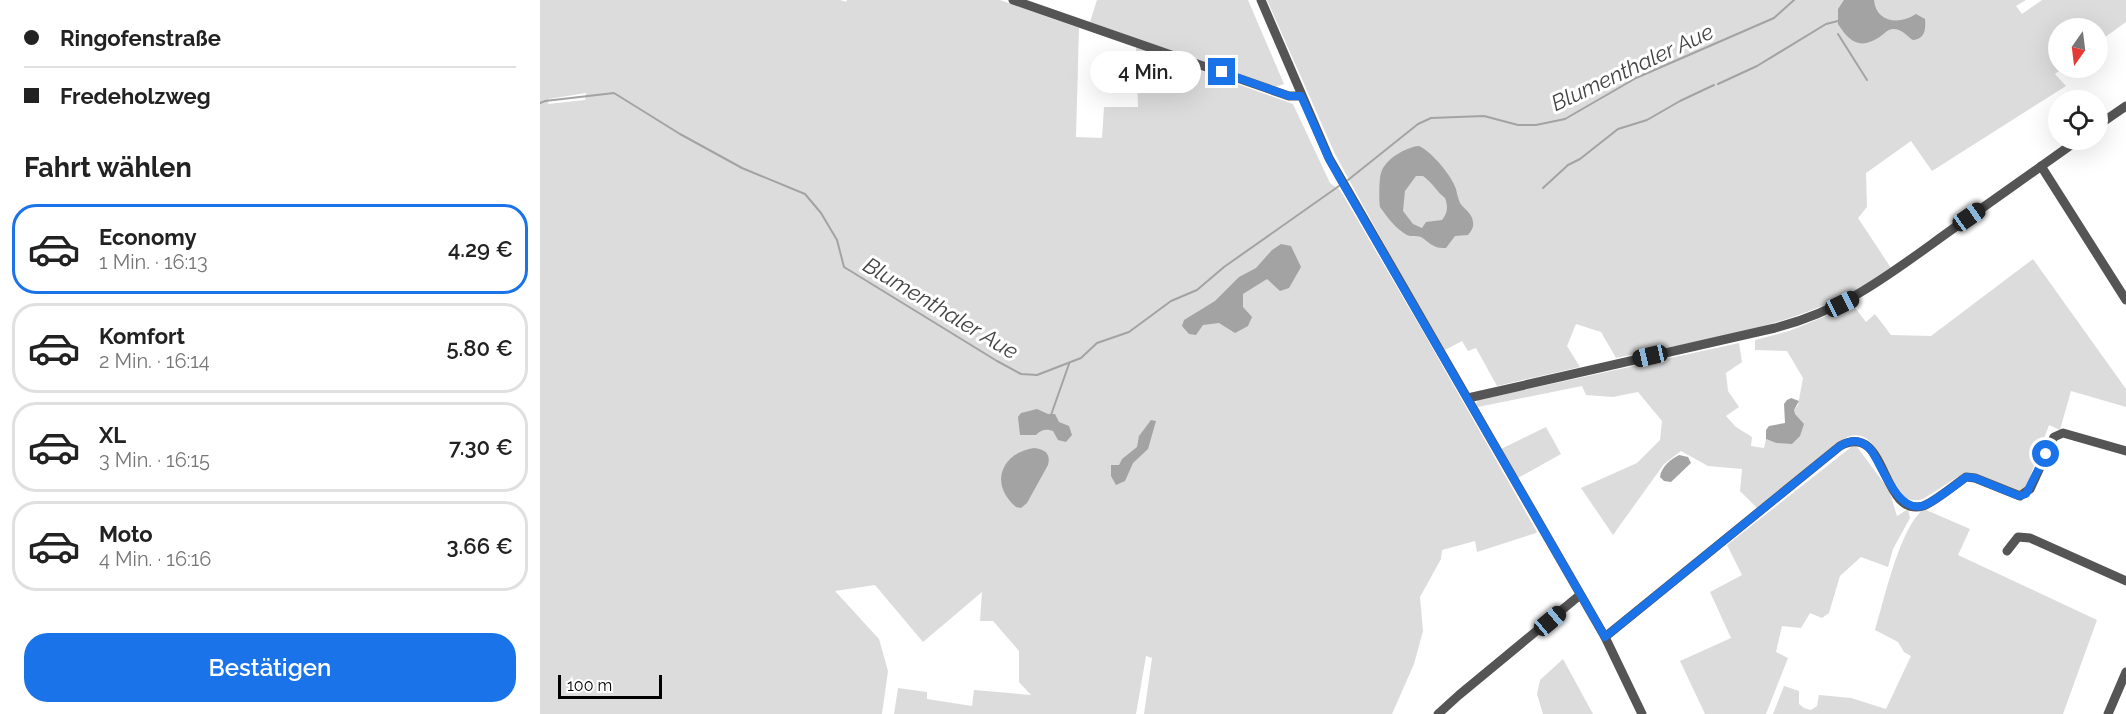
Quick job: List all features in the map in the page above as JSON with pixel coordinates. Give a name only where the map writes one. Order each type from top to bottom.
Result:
[{"type":"street","points":[[1013,0],[1289,96],[1301,96]]},
{"type":"street","points":[[1261,0],[1329,159],[1605,637],[1642,714]]},
{"type":"street","points":[[2108,118],[2126,106]]},
{"type":"street","points":[[1468,398],[1783,326],[1831,309],[1871,288],[2064,150]]},
{"type":"street","points":[[2041,166],[2126,300]]},
{"type":"street","points":[[1605,637],[1840,446],[1848,442],[1865,443],[1899,499],[1909,505],[1922,506],[1966,477],[1975,478],[2019,496],[2026,494],[2054,437],[2063,433],[2126,451]]},
{"type":"street","points":[[2007,551],[2018,537],[2030,538],[2126,581]]},
{"type":"street","points":[[1438,714],[1580,595]]},
{"type":"street","points":[[2108,714],[2126,672]]},
{"type":"shaded area","points":[[540,0],[840,0],[846,2],[847,0],[1000,0],[1079,28],[1076,137],[1102,138],[1104,107],[1138,107],[1136,47],[1293,104],[1330,183],[1340,190],[1537,532],[1477,552],[1475,541],[1442,550],[1441,559],[1420,597],[1423,631],[1414,664],[1392,714],[1144,714],[1152,658],[1146,656],[1136,714],[894,714],[898,688],[927,692],[927,699],[972,706],[974,690],[1031,695],[1019,682],[1019,651],[993,621],[980,621],[982,592],[923,642],[875,585],[835,591],[879,639],[888,671],[882,714],[540,714]],"holes":[[[586,93],[585,100],[548,104],[549,99]]]},
{"type":"shaded area","points":[[1097,0],[1248,0],[1284,84],[1275,87],[1090,22]]},
{"type":"shaded area","points":[[1267,0],[2026,0],[2016,6],[2022,14],[2042,0],[2126,0],[2126,22],[2108,35],[2108,18],[2048,18],[2048,78],[2059,78],[2066,86],[2060,90],[2048,90],[2048,97],[1932,171],[1911,141],[1866,173],[1867,207],[1858,218],[1891,268],[1860,288],[1827,304],[1759,327],[1616,358],[1601,332],[1576,324],[1567,346],[1580,367],[1497,386],[1476,348],[1468,351],[1462,341],[1445,350],[1335,154]]},
{"type":"shaded area","points":[[1844,0],[1874,0],[1879,13],[1890,20],[1903,20],[1916,14],[1925,19],[1924,33],[1920,38],[1913,40],[1899,30],[1891,29],[1868,43],[1856,42],[1847,36],[1838,24],[1838,9]]},
{"type":"shaded area","points":[[1419,146],[1424,149],[1440,164],[1454,184],[1460,203],[1472,219],[1473,228],[1468,235],[1455,236],[1446,248],[1435,247],[1421,237],[1407,235],[1395,226],[1380,207],[1380,180],[1383,168],[1402,151]],"holes":[[[1416,176],[1423,176],[1445,198],[1447,207],[1442,220],[1426,222],[1422,228],[1413,224],[1403,211],[1405,191]]]},
{"type":"shaded area","points":[[1281,244],[1291,246],[1301,267],[1289,288],[1280,291],[1267,279],[1243,294],[1243,307],[1252,317],[1248,326],[1235,333],[1219,323],[1203,325],[1196,335],[1189,334],[1182,326],[1184,320],[1215,301],[1239,277],[1256,268],[1272,250]]},
{"type":"shaded area","points":[[2033,259],[2126,389],[2126,407],[2071,391],[2060,430],[2049,425],[2026,488],[2017,492],[1964,473],[1923,499],[1910,500],[1900,493],[1872,444],[1862,437],[1850,436],[1838,443],[1758,509],[1740,491],[1742,469],[1708,466],[1681,451],[1664,464],[1613,535],[1581,488],[1637,463],[1660,440],[1662,421],[1638,392],[1613,397],[1586,395],[1582,386],[1478,407],[1476,404],[1478,400],[1739,343],[1742,362],[1726,373],[1728,391],[1739,407],[1726,416],[1736,427],[1752,437],[1751,446],[1764,448],[1766,439],[1776,443],[1792,444],[1794,410],[1798,405],[1803,378],[1787,351],[1755,350],[1755,340],[1789,331],[1853,305],[1866,322],[1875,314],[1891,335],[1931,336]]},
{"type":"shaded area","points":[[1791,398],[1799,401],[1794,410],[1804,424],[1800,436],[1792,444],[1776,443],[1766,439],[1766,430],[1769,426],[1785,423],[1784,404]]},
{"type":"shaded area","points":[[1037,409],[1048,414],[1055,414],[1059,422],[1069,426],[1072,435],[1066,442],[1058,440],[1053,431],[1048,430],[1036,435],[1020,435],[1018,417],[1021,413]]},
{"type":"shaded area","points":[[1151,420],[1156,421],[1148,449],[1133,463],[1125,481],[1116,485],[1111,476],[1111,465],[1119,465],[1122,459],[1137,447],[1139,436]]},
{"type":"shaded area","points":[[1546,427],[1561,454],[1518,478],[1501,449]]},
{"type":"shaded area","points":[[1855,444],[1889,490],[1897,516],[1908,509],[1910,518],[1893,549],[1888,567],[1861,557],[1840,576],[1829,613],[1822,618],[1810,613],[1801,628],[1782,626],[1776,652],[1788,658],[1766,714],[1705,714],[1680,661],[1731,638],[1710,592],[1742,575],[1727,545]]},
{"type":"shaded area","points":[[1034,448],[1046,453],[1049,458],[1048,465],[1027,503],[1021,508],[1016,507],[1003,489],[1002,471],[1013,456]]},
{"type":"shaded area","points":[[1679,455],[1688,457],[1691,463],[1671,482],[1664,481],[1660,477],[1662,470]]},
{"type":"shaded area","points":[[1924,509],[1970,529],[1958,555],[2097,620],[2063,714],[1773,714],[1784,686],[1799,691],[1799,704],[1811,710],[1817,706],[1819,695],[1851,698],[1886,709],[1911,656],[1904,652],[1898,642],[1875,630],[1900,547],[1915,518]]},
{"type":"shaded area","points":[[1563,659],[1593,714],[1543,714],[1537,694],[1540,680]]},
{"type":"waterway","name":"Blumenthaler Aue","points":[[1348,180],[1418,124],[1431,118],[1484,116],[1518,125],[1536,125],[1565,119],[1636,78],[1774,18],[1794,0]]},
{"type":"waterway","points":[[1718,84],[1757,66],[1826,24],[1838,21]]},
{"type":"waterway","points":[[1838,34],[1867,80]]},
{"type":"waterway","points":[[1543,188],[1568,165],[1580,159],[1618,129],[1647,120],[1714,85]]},
{"type":"waterway","name":"Blumenthaler Aue","points":[[540,103],[614,93],[680,134],[742,168],[805,194],[821,213],[837,240],[844,267],[1021,374],[1037,375],[1081,358],[1097,343],[1129,332],[1171,301],[1197,290],[1224,267],[1339,186]]},
{"type":"waterway","points":[[1051,415],[1069,364]]},
{"type":"route","points":[[1222,72],[1289,96],[1301,96],[1329,159],[1605,637],[1840,446],[1848,442],[1865,443],[1899,499],[1909,505],[1922,506],[1966,477],[1975,478],[2019,496],[2026,494],[2046,454]]}]
